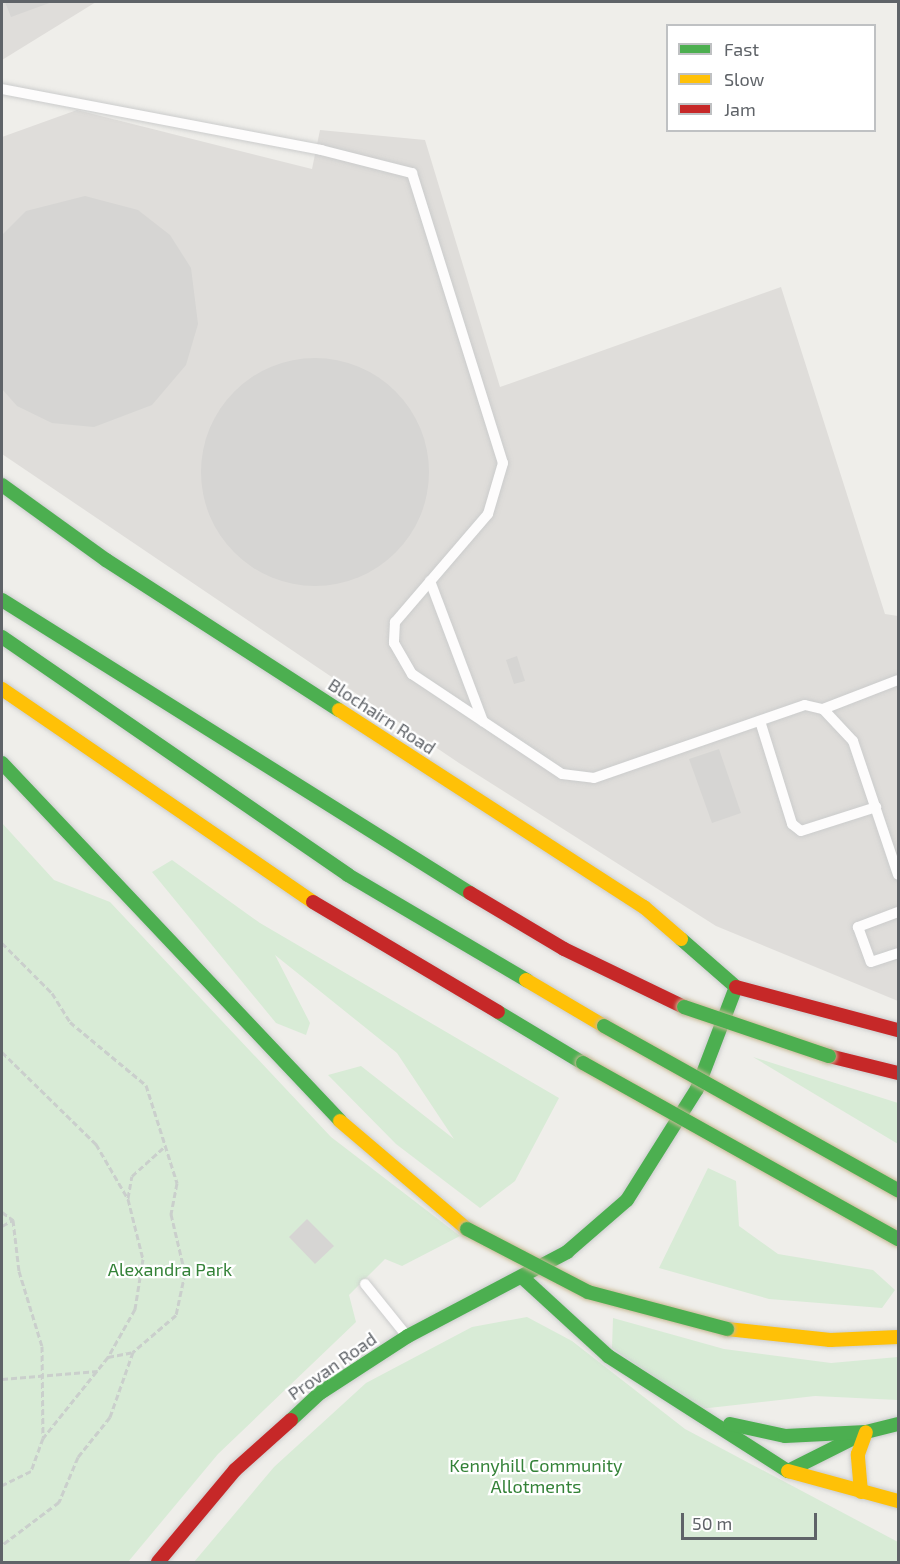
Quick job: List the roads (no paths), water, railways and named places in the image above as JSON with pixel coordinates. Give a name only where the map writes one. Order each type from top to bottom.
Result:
[{"type":"main road","name":"Blochairn Road","points":[[2,485],[106,560],[644,907],[736,987]]},
{"type":"main road","points":[[2,600],[481,900],[564,949],[684,1007],[829,1056],[898,1073]]},
{"type":"main road","points":[[2,637],[348,874],[604,1026],[898,1190]]},
{"type":"main road","points":[[2,689],[308,899],[584,1064],[898,1239]]},
{"type":"main road","points":[[2,763],[318,1102],[467,1229],[588,1292],[727,1329],[830,1340],[898,1337]]},
{"type":"main road","points":[[736,987],[898,1030]]},
{"type":"main road","name":"Provan Road","points":[[159,1563],[235,1470],[283,1424],[408,1336],[523,1278],[567,1252],[627,1200],[697,1089],[736,987]]},
{"type":"main road","points":[[523,1278],[608,1356],[788,1471],[898,1502]]},
{"type":"main road","points":[[687,1406],[753,1433],[866,1432]]},
{"type":"main road","points":[[788,1471],[866,1432],[898,1424]]},
{"type":"main road","points":[[861,1492],[858,1454],[866,1432]]},
{"type":"lane","points":[[2,89],[321,150],[411,173],[503,462],[488,514],[394,622],[394,643],[412,674],[562,774],[594,778],[805,705],[823,710],[853,741],[898,875]]},
{"type":"lane","points":[[430,581],[483,721]]},
{"type":"lane","points":[[823,710],[898,680]]},
{"type":"lane","points":[[760,722],[792,824],[801,831],[876,807]]},
{"type":"lane","points":[[898,912],[858,927],[871,962],[898,953]]},
{"type":"lane","points":[[365,1284],[408,1336]]},
{"type":"park label","name":"Alexandra Park","points":[[170,1269]]},
{"type":"park label","name":"Kennyhill Community Allotments","points":[[536,1476]]}]
